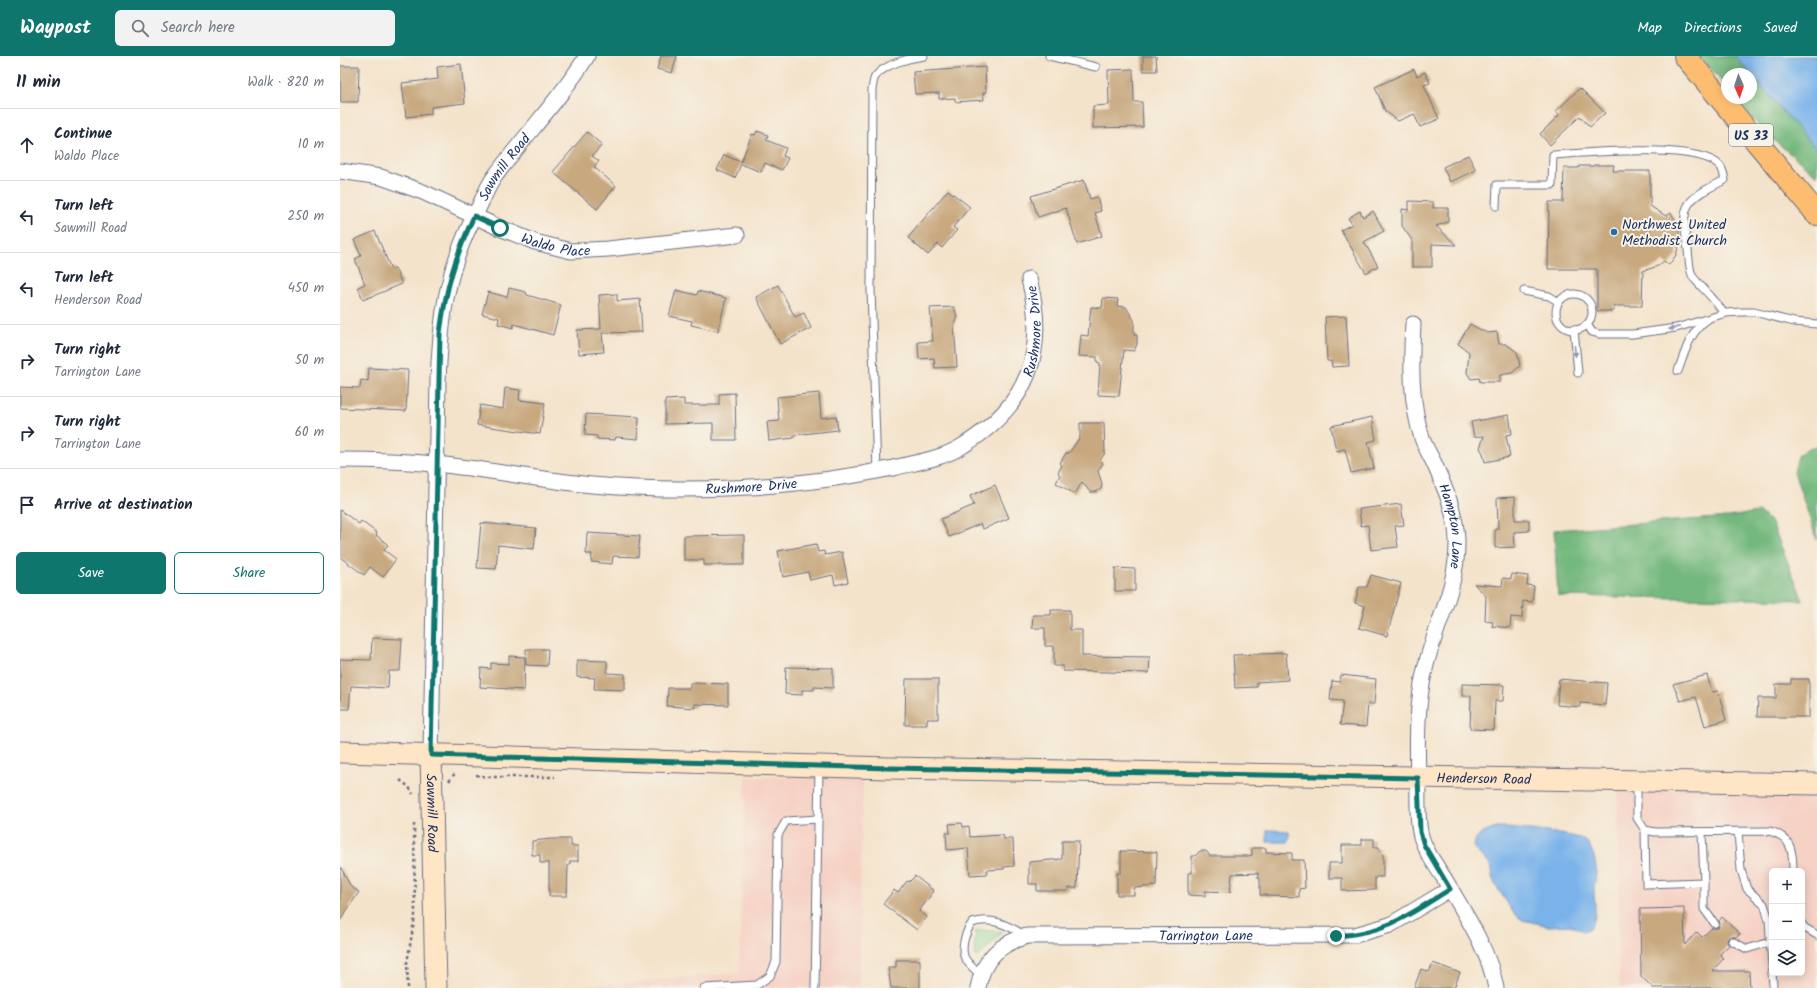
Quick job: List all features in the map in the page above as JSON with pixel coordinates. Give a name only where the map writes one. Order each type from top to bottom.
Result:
[{"type":"main road","name":"US 33","points":[[1684,56],[1817,214]]},
{"type":"main road","name":"Henderson Road","points":[[340,752],[820,766],[1418,778],[1817,784]]},
{"type":"main road","name":"Sawmill Road","points":[[431,755],[436,988]]},
{"type":"street","name":"Sawmill Road","points":[[431,755],[440,333],[445,301],[452,271],[462,241],[492,180],[574,78],[587,56]]},
{"type":"street","name":"Waldo Place","points":[[340,171],[381,177],[423,192],[535,242],[571,251],[608,249],[737,235]]},
{"type":"street","name":"Rushmore Drive","points":[[340,460],[395,461],[437,464],[592,485],[670,488],[749,486],[827,480],[934,459],[963,446],[1002,416],[1016,399],[1026,380],[1034,351],[1036,315],[1029,278]]},
{"type":"street","name":"Hampton Lane","points":[[1413,324],[1412,368],[1414,408],[1422,440],[1434,463],[1454,512],[1457,537],[1457,563],[1449,598],[1426,665],[1420,697],[1417,731],[1418,778]]},
{"type":"street","points":[[1418,778],[1420,832],[1424,845],[1477,934],[1492,969],[1496,988]]},
{"type":"street","name":"Tarrington Lane","points":[[979,982],[986,964],[997,951],[1011,940],[1027,936],[1355,935],[1390,926],[1450,889]]},
{"type":"lane","points":[[877,471],[871,289],[872,89],[875,78],[882,71],[892,66],[924,56]]},
{"type":"lane","points":[[1048,56],[1096,67]]},
{"type":"lane","points":[[1496,206],[1497,185],[1552,185],[1553,155],[1644,150],[1674,152],[1698,156],[1715,161],[1721,166],[1725,180],[1699,193],[1686,210],[1684,220],[1692,275],[1712,295],[1724,314]]},
{"type":"lane","points":[[1524,291],[1549,296],[1559,302]]},
{"type":"lane","points":[[1574,294],[1585,298],[1591,308],[1590,320],[1587,324],[1582,328],[1574,330],[1565,328],[1557,319],[1556,313],[1559,302],[1569,295],[1574,294]]},
{"type":"lane","points":[[1587,324],[1592,332],[1599,334],[1633,334],[1676,328],[1724,314],[1754,312],[1794,322],[1817,324]]},
{"type":"lane","points":[[1678,371],[1692,337],[1702,323],[1711,317]]},
{"type":"lane","points":[[1574,330],[1578,373]]},
{"type":"lane","points":[[815,988],[820,766]]},
{"type":"lane","points":[[1637,781],[1637,818],[1645,830],[1646,884],[1704,882]]},
{"type":"lane","points":[[704,988],[757,985],[770,976],[776,962],[778,834],[786,821],[818,819]]},
{"type":"lane","points":[[1645,830],[1655,832],[1769,831],[1779,834],[1788,842],[1792,849],[1793,868]]},
{"type":"lane","points":[[1702,832],[1704,909],[1715,924]]},
{"type":"lane","points":[[1738,832],[1742,870],[1747,889],[1764,904],[1769,920],[1770,940]]},
{"type":"lane","points":[[979,982],[964,957],[963,947],[965,936],[967,929],[972,923],[988,920],[1002,923],[1027,936]]},
{"type":"lane","points":[[1805,928],[1817,935]]},
{"type":"lane","points":[[1732,941],[1747,949],[1769,942]]},
{"type":"lane","points":[[1772,976],[1773,985]]},
{"type":"path","points":[[400,780],[408,787],[414,797]]},
{"type":"path","points":[[408,988],[407,963],[415,916],[414,823]]},
{"type":"shaded area","points":[[863,776],[858,988],[561,988],[739,973],[746,777]]},
{"type":"shaded area","points":[[1618,783],[1817,786],[1817,988],[1619,988]]},
{"type":"green space","points":[[1700,56],[1735,56],[1745,68],[1721,68],[1721,81]]},
{"type":"green space","points":[[1757,82],[1817,150],[1817,176],[1763,131],[1741,104],[1757,104]]},
{"type":"green space","points":[[1817,446],[1817,540],[1794,472],[1798,455],[1808,448]]},
{"type":"green space","points":[[1758,512],[1771,521],[1803,600],[1558,596],[1554,530],[1729,517]]},
{"type":"green space","points":[[976,931],[1001,932],[1000,935],[978,957],[974,955]]},
{"type":"water","points":[[1735,56],[1817,56],[1817,150],[1757,81],[1757,68],[1745,68]]},
{"type":"water","points":[[1496,828],[1558,834],[1581,838],[1586,841],[1592,851],[1596,869],[1594,891],[1595,916],[1589,929],[1583,931],[1571,925],[1549,926],[1523,920],[1515,915],[1495,884],[1490,865],[1475,850],[1474,847],[1475,841],[1481,834]]},
{"type":"water","points":[[1267,830],[1288,831],[1290,835],[1288,842],[1267,842]]},
{"type":"building","points":[[661,56],[677,56],[672,73],[657,69]]},
{"type":"building","points":[[1143,56],[1156,56],[1157,71],[1143,71]]},
{"type":"building","points":[[461,64],[465,103],[431,107],[431,114],[406,117],[402,83],[438,79],[437,67]]},
{"type":"building","points":[[340,66],[359,66],[358,102],[340,102]]},
{"type":"building","points":[[985,67],[986,92],[983,93],[984,100],[955,102],[955,98],[939,99],[939,93],[915,94],[913,72]]},
{"type":"building","points":[[1133,69],[1134,102],[1142,102],[1143,127],[1093,128],[1093,106],[1109,105],[1108,70]]},
{"type":"building","points":[[1414,69],[1417,76],[1425,72],[1430,83],[1424,85],[1439,119],[1420,127],[1414,114],[1398,121],[1385,111],[1375,87]]},
{"type":"building","points":[[1580,88],[1605,113],[1590,127],[1580,116],[1550,145],[1540,134],[1559,115],[1556,111]]},
{"type":"building","points":[[757,131],[768,135],[766,140],[786,148],[783,156],[788,158],[782,170],[765,163],[761,172],[741,164],[735,178],[717,170],[724,155],[741,162],[752,134],[755,135]]},
{"type":"building","points":[[587,132],[602,145],[592,156],[599,161],[594,167],[616,186],[597,209],[553,172]]},
{"type":"building","points":[[1468,155],[1476,170],[1450,182],[1443,167]]},
{"type":"building","name":"Northwest United Methodist Church","points":[[1614,165],[1613,171],[1650,171],[1650,206],[1666,216],[1671,213],[1678,224],[1680,240],[1676,255],[1669,265],[1664,261],[1658,266],[1643,271],[1642,306],[1614,306],[1614,311],[1597,311],[1597,269],[1548,269],[1549,202],[1563,202],[1564,168],[1579,168],[1579,166]]},
{"type":"building","points":[[1084,180],[1090,199],[1097,197],[1101,211],[1095,213],[1102,236],[1077,244],[1066,208],[1038,217],[1031,196]]},
{"type":"building","points":[[948,190],[970,207],[953,227],[957,230],[942,248],[938,244],[928,255],[908,238]]},
{"type":"building","points":[[1409,201],[1433,202],[1433,208],[1448,208],[1448,222],[1436,226],[1456,245],[1432,244],[1432,267],[1412,267],[1412,240],[1402,226],[1402,209],[1409,210]]},
{"type":"building","points":[[1360,211],[1363,217],[1373,211],[1384,231],[1364,242],[1378,266],[1366,273],[1341,230],[1352,224],[1348,218]]},
{"type":"building","points":[[375,231],[391,269],[395,268],[402,284],[363,300],[358,287],[365,284],[355,259],[361,256],[354,240]]},
{"type":"building","points":[[778,285],[795,317],[804,313],[811,328],[780,344],[756,297]]},
{"type":"building","points":[[509,288],[526,292],[527,295],[561,305],[553,335],[514,324],[513,328],[498,324],[499,318],[482,314],[488,292],[507,297]]},
{"type":"building","points":[[676,290],[697,295],[698,291],[726,298],[718,331],[691,325],[692,321],[669,316]]},
{"type":"building","points":[[617,294],[617,301],[640,299],[642,332],[602,333],[604,352],[579,354],[577,330],[601,329],[599,295]]},
{"type":"building","points":[[1103,298],[1118,299],[1117,306],[1126,307],[1134,320],[1134,335],[1137,335],[1137,344],[1134,351],[1124,350],[1119,396],[1098,395],[1100,363],[1097,362],[1097,357],[1079,356],[1081,335],[1088,336],[1091,307],[1102,308]]},
{"type":"building","points":[[954,307],[957,316],[954,325],[957,367],[935,368],[934,358],[919,359],[918,342],[933,341],[930,308]]},
{"type":"building","points":[[1346,316],[1349,366],[1332,367],[1331,361],[1327,361],[1325,317]]},
{"type":"building","points":[[1470,324],[1487,333],[1497,332],[1499,344],[1506,344],[1517,352],[1520,366],[1512,373],[1500,375],[1500,382],[1480,382],[1479,378],[1471,379],[1467,373],[1469,352],[1458,344]]},
{"type":"building","points":[[369,368],[408,370],[406,411],[340,408],[340,387],[360,388],[361,380],[368,381]]},
{"type":"building","points":[[505,388],[520,390],[519,400],[545,403],[540,434],[477,425],[480,405],[503,409]]},
{"type":"building","points":[[735,393],[736,440],[713,440],[713,423],[665,424],[665,400],[684,399],[684,405],[719,405],[719,394]]},
{"type":"building","points":[[819,393],[821,418],[836,416],[838,430],[794,435],[794,438],[769,441],[767,422],[779,421],[777,397]]},
{"type":"building","points":[[586,414],[639,417],[638,439],[616,437],[615,440],[597,439],[597,436],[585,435]]},
{"type":"building","points":[[1509,415],[1512,434],[1506,435],[1510,457],[1485,462],[1480,448],[1484,436],[1474,437],[1471,422]]},
{"type":"building","points":[[1372,417],[1376,440],[1368,442],[1374,468],[1351,473],[1345,449],[1336,451],[1331,426]]},
{"type":"building","points":[[1080,423],[1104,423],[1105,453],[1100,460],[1103,463],[1098,471],[1102,484],[1101,489],[1096,492],[1090,492],[1082,482],[1075,494],[1056,483],[1060,475],[1058,473],[1062,465],[1060,463],[1066,453],[1069,453],[1080,437]]},
{"type":"building","points":[[995,485],[1009,518],[983,529],[980,524],[949,537],[941,519],[974,505],[970,496]]},
{"type":"building","points":[[1515,497],[1515,520],[1529,520],[1529,531],[1514,532],[1515,547],[1495,548],[1495,529],[1498,529],[1497,498]]},
{"type":"building","points":[[1401,504],[1404,525],[1395,526],[1398,547],[1371,550],[1368,525],[1361,526],[1359,509]]},
{"type":"building","points":[[340,510],[359,524],[361,521],[377,533],[376,535],[388,545],[384,550],[396,559],[383,577],[370,567],[364,575],[340,557]]},
{"type":"building","points":[[481,523],[536,528],[534,549],[498,545],[496,569],[477,568]]},
{"type":"building","points":[[587,533],[640,536],[638,557],[613,556],[612,564],[591,562],[592,554],[586,554]]},
{"type":"building","points":[[744,535],[744,565],[704,565],[704,560],[684,560],[684,536]]},
{"type":"building","points":[[816,544],[818,552],[824,551],[825,555],[842,552],[848,582],[835,585],[833,575],[810,580],[808,572],[783,577],[778,551]]},
{"type":"building","points":[[1115,568],[1135,569],[1135,591],[1115,591]]},
{"type":"building","points":[[1512,574],[1528,576],[1527,585],[1534,586],[1532,602],[1523,601],[1522,618],[1511,617],[1510,628],[1492,626],[1493,622],[1485,621],[1486,596],[1474,584],[1502,586],[1503,578],[1511,579]]},
{"type":"building","points":[[1371,575],[1401,583],[1387,636],[1359,628],[1365,606],[1355,603],[1359,587],[1367,587]]},
{"type":"building","points":[[1051,610],[1070,610],[1070,630],[1082,630],[1082,656],[1150,657],[1149,673],[1063,671],[1063,666],[1054,666],[1054,646],[1045,646],[1045,628],[1032,628],[1033,615],[1051,615]]},
{"type":"building","points":[[372,638],[402,639],[400,671],[389,671],[388,688],[351,686],[349,709],[340,709],[340,659],[371,660]]},
{"type":"building","points":[[526,649],[548,649],[547,666],[526,665]]},
{"type":"building","points":[[1286,653],[1288,680],[1257,682],[1257,687],[1235,688],[1233,655]]},
{"type":"building","points":[[509,656],[525,657],[524,690],[480,687],[481,668],[491,669],[491,663],[509,664]]},
{"type":"building","points":[[577,660],[607,661],[607,673],[625,674],[625,690],[594,689],[595,678],[577,677]]},
{"type":"building","points":[[786,667],[833,668],[833,688],[814,687],[814,690],[802,690],[802,695],[785,694]]},
{"type":"building","points":[[1341,675],[1376,679],[1374,704],[1368,704],[1366,727],[1340,725],[1343,701],[1330,700],[1332,681],[1340,682]]},
{"type":"building","points":[[1707,675],[1712,692],[1718,691],[1726,720],[1705,726],[1696,697],[1680,701],[1673,684]]},
{"type":"building","points":[[906,679],[938,679],[938,719],[927,719],[927,725],[905,725]]},
{"type":"building","points":[[1559,679],[1607,683],[1605,705],[1580,703],[1580,707],[1557,705]]},
{"type":"building","points":[[1791,679],[1809,679],[1809,717],[1757,717],[1758,698],[1776,698],[1776,684],[1791,684]]},
{"type":"building","points":[[690,683],[728,684],[728,705],[695,704],[695,708],[667,706],[668,688],[690,688]]},
{"type":"building","points":[[1462,684],[1504,685],[1503,701],[1495,701],[1494,730],[1470,729],[1471,696],[1462,696]]},
{"type":"building","points":[[962,823],[963,827],[969,826],[970,837],[1003,835],[1004,839],[1013,839],[1014,866],[1004,867],[1004,869],[987,870],[987,874],[970,875],[968,848],[947,850],[946,833],[950,833],[949,824]]},
{"type":"building","points":[[571,839],[571,846],[578,846],[578,861],[570,861],[570,865],[568,865],[567,896],[549,896],[549,863],[540,863],[540,855],[532,855],[532,841]]},
{"type":"building","points":[[1362,839],[1374,839],[1374,847],[1379,847],[1379,851],[1383,855],[1383,877],[1375,877],[1375,890],[1342,891],[1342,878],[1329,878],[1329,863],[1342,863],[1342,845],[1362,845]]},
{"type":"building","points":[[1062,841],[1079,841],[1077,888],[1068,888],[1068,891],[1037,891],[1037,884],[1029,884],[1029,862],[1062,859]]},
{"type":"building","points":[[1252,848],[1266,848],[1266,852],[1292,853],[1292,860],[1304,860],[1305,888],[1299,889],[1299,897],[1260,895],[1260,878],[1258,878],[1258,873],[1232,874],[1230,892],[1205,891],[1205,896],[1188,895],[1188,873],[1192,873],[1192,856],[1195,856],[1200,851],[1206,851],[1210,856],[1248,856],[1252,855]]},
{"type":"building","points":[[1121,851],[1157,852],[1156,886],[1134,888],[1134,895],[1117,895],[1117,873],[1121,873]]},
{"type":"building","points":[[340,866],[351,887],[359,892],[340,921]]},
{"type":"building","points":[[915,876],[934,891],[919,911],[927,917],[917,930],[883,904],[894,890],[898,893],[907,881],[909,882]]},
{"type":"building","points":[[1684,908],[1685,945],[1697,932],[1702,937],[1712,928],[1718,928],[1720,924],[1719,921],[1722,917],[1740,934],[1736,937],[1731,936],[1728,938],[1727,942],[1729,945],[1720,954],[1724,958],[1712,971],[1749,971],[1750,988],[1653,988],[1641,976],[1640,909]]},
{"type":"building","points":[[896,960],[920,960],[920,988],[891,988],[888,967],[896,967]]},
{"type":"building","points":[[1433,963],[1460,973],[1454,988],[1414,988],[1421,969],[1429,972]]},
{"type":"place","name":"Northwest United Methodist Church","points":[[1614,232]]},
{"type":"route","points":[[500,228],[474,216],[462,241],[452,271],[440,333],[431,755],[890,768],[1418,778],[1418,819],[1420,832],[1424,845],[1450,889],[1390,926],[1355,935],[1336,936]]}]
